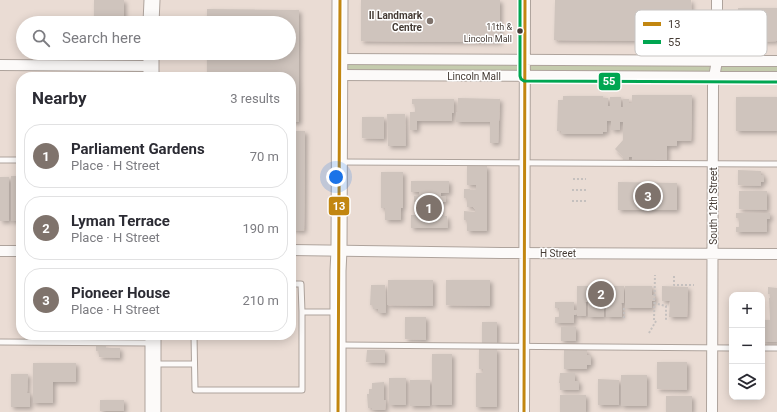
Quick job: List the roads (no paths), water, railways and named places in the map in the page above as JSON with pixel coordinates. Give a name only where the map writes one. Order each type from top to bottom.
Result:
[{"type":"main road","points":[[152,0],[152,16]]},
{"type":"main road","points":[[338,412],[340,0]]},
{"type":"main road","points":[[153,340],[153,412]]},
{"type":"street","points":[[524,412],[525,0]]},
{"type":"street","name":"South 12th Street","points":[[712,412],[714,77],[717,56]]},
{"type":"street","name":"Lincoln Mall","points":[[340,59],[777,61]]},
{"type":"street","points":[[0,65],[151,65]]},
{"type":"street","name":"Lincoln Mall","points":[[340,75],[777,77]]},
{"type":"street","name":"H Street","points":[[296,250],[777,254]]},
{"type":"street","points":[[0,251],[16,251]]},
{"type":"lane","points":[[0,160],[16,160]]},
{"type":"lane","points":[[339,162],[777,164]]},
{"type":"lane","points":[[194,340],[195,390],[302,390],[301,284],[296,284]]},
{"type":"lane","points":[[302,312],[338,312]]},
{"type":"lane","points":[[0,342],[102,340]]},
{"type":"lane","points":[[338,344],[729,348]]},
{"type":"lane","points":[[765,348],[777,348]]},
{"type":"lane","points":[[153,364],[194,364]]},
{"type":"place","name":"II Landmark Centre","points":[[430,21]]},
{"type":"place","name":"11th & Lincoln Mall","points":[[520,31]]},
{"type":"place","name":"Pioneer House","points":[[648,196]]},
{"type":"place","name":"Parliament Gardens","points":[[429,208]]},
{"type":"place","name":"Lyman Terrace","points":[[601,294]]}]
